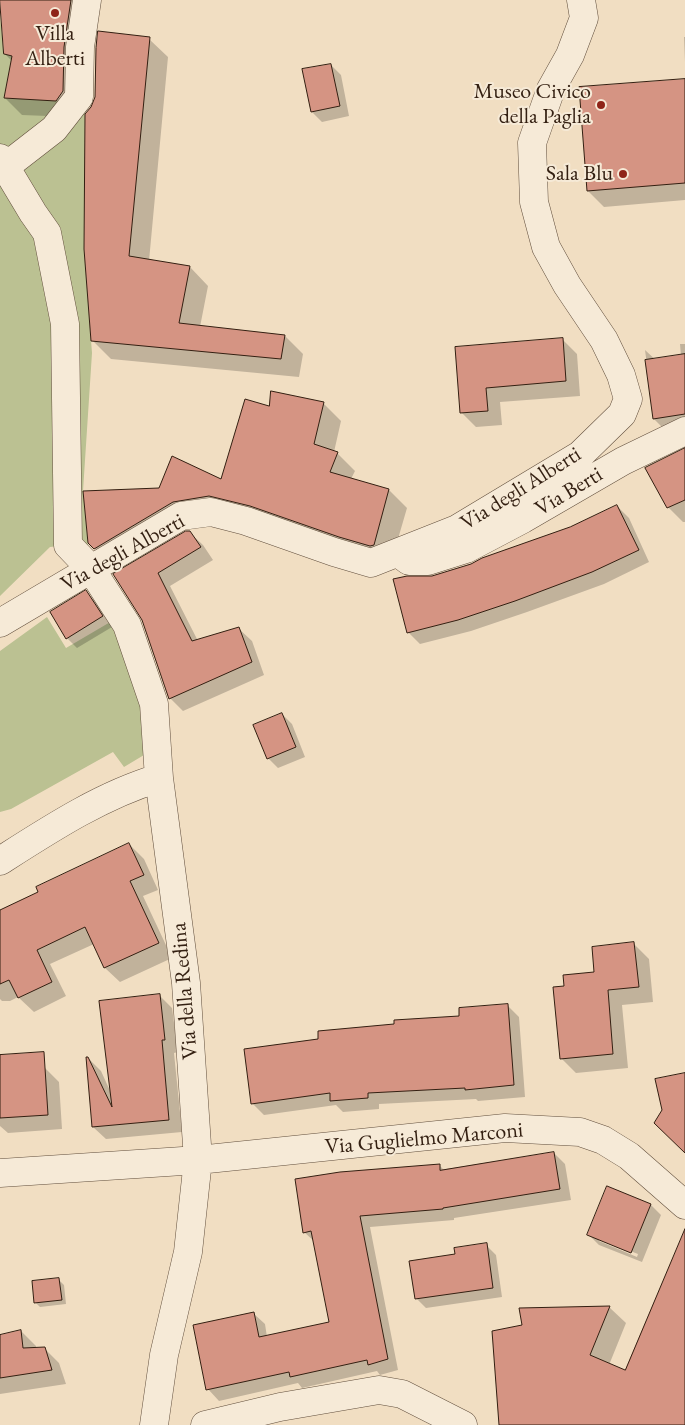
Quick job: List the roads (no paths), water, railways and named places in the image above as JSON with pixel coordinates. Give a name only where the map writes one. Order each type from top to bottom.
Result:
[{"type":"street","points":[[2,163],[54,129],[79,97],[80,47],[87,0]]},
{"type":"street","name":"Via degli Alberti","points":[[0,623],[181,516],[211,512],[246,521],[371,563],[457,529],[580,455],[622,414],[628,399],[621,375],[604,340],[567,285],[546,247],[534,202],[532,143],[551,89],[570,55],[584,18],[581,0]]},
{"type":"street","name":"Via della Redina","points":[[2,163],[33,214],[47,233],[65,324],[68,545],[91,569],[127,625],[154,704],[159,778],[186,983],[198,1160],[188,1252],[164,1355],[154,1425]]},
{"type":"street","name":"Via Berti","points":[[398,553],[409,561],[428,561],[466,549],[524,520],[622,461],[685,431]]},
{"type":"street","points":[[1,860],[75,816],[132,786],[159,778]]},
{"type":"street","name":"Via Guglielmo Marconi","points":[[0,1173],[198,1160],[505,1128],[580,1132],[603,1140],[629,1156],[685,1205]]},
{"type":"street","points":[[205,1425],[280,1407],[379,1390],[402,1394],[463,1425]]},
{"type":"place","name":"Villa Alberti","points":[[55,13]]},
{"type":"place","name":"Museo Civico della Paglia","points":[[601,105]]},
{"type":"place","name":"Sala Blu","points":[[623,174]]}]
